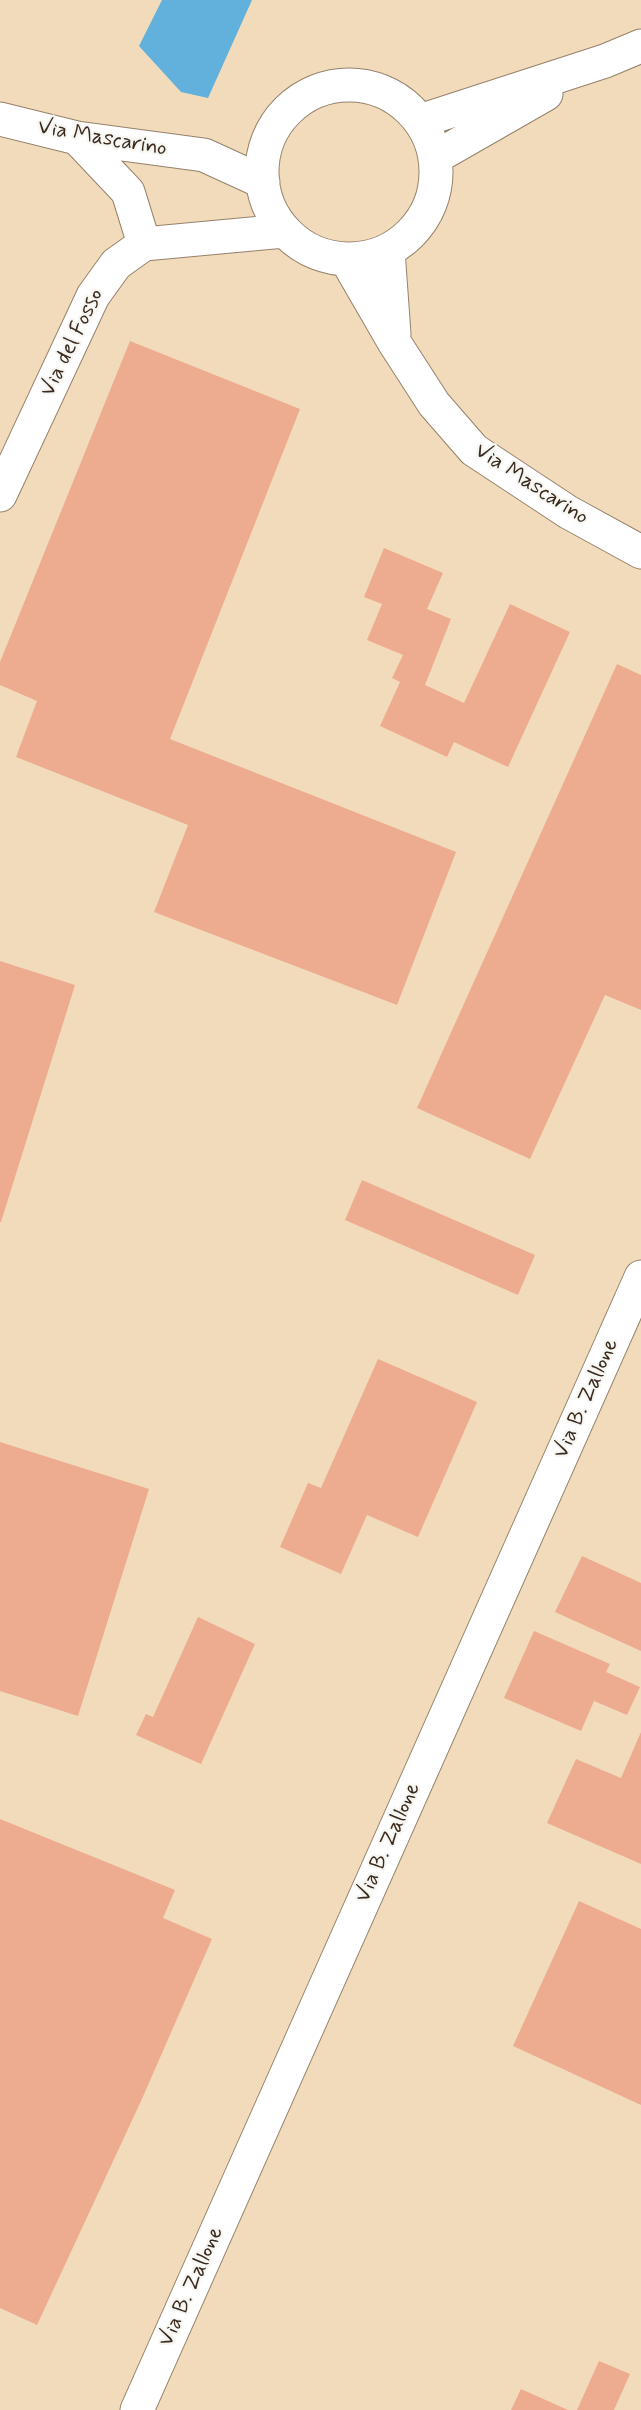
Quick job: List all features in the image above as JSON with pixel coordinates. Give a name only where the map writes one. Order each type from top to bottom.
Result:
[{"type":"street","points":[[420,121],[605,61],[641,46]]},
{"type":"street","points":[[436,157],[605,61]]},
{"type":"street","points":[[352,85],[378,90],[394,98],[420,121],[430,138],[436,157],[436,185],[428,212],[411,234],[388,251],[365,258],[346,260],[316,254],[298,244],[284,231],[271,213],[264,190],[262,166],[268,140],[282,117],[301,99],[325,88],[352,85]]},
{"type":"street","name":"Via Mascarino","points":[[0,119],[77,138],[204,155]]},
{"type":"street","points":[[77,138],[128,192],[144,244]]},
{"type":"street","points":[[204,155],[268,140]]},
{"type":"street","points":[[204,155],[264,190]]},
{"type":"street","points":[[223,236],[264,190]]},
{"type":"street","name":"Via del Fosso","points":[[0,495],[93,296],[116,264],[144,244],[284,231]]},
{"type":"street","points":[[388,251],[394,342]]},
{"type":"street","name":"Via Mascarino","points":[[346,260],[394,342],[434,404],[474,450],[568,512],[641,552]]},
{"type":"street","name":"Via B. Zallone","points":[[137,2410],[641,1277]]},
{"type":"water","points":[[162,0],[252,0],[208,98],[181,92],[139,46]]},
{"type":"building","points":[[130,341],[300,409],[170,739],[456,852],[397,1005],[154,912],[188,825],[16,757],[37,701],[0,685],[0,662]]},
{"type":"building","points":[[384,548],[443,573],[427,609],[451,619],[425,685],[464,703],[510,604],[570,632],[508,767],[454,742],[447,757],[380,726],[400,682],[392,678],[403,655],[367,640],[382,604],[364,597]]},
{"type":"building","points":[[617,664],[641,675],[641,1010],[605,995],[530,1159],[417,1108]]},
{"type":"building","points":[[0,961],[75,985],[1,1222],[0,1222]]},
{"type":"building","points":[[362,1180],[535,1255],[518,1295],[345,1220]]},
{"type":"building","points":[[378,1359],[477,1402],[418,1537],[367,1515],[341,1574],[280,1547],[308,1483],[321,1488]]},
{"type":"building","points":[[0,1442],[149,1489],[78,1716],[0,1691]]},
{"type":"building","points":[[582,1556],[641,1583],[641,1651],[555,1612]]},
{"type":"building","points":[[198,1617],[255,1644],[201,1764],[136,1735],[146,1714],[153,1717]]},
{"type":"building","points":[[534,1631],[610,1664],[606,1672],[640,1687],[627,1715],[594,1701],[581,1731],[504,1698]]},
{"type":"building","points":[[641,1732],[641,1864],[547,1823],[576,1759],[621,1778]]},
{"type":"building","points":[[0,1819],[175,1890],[163,1918],[212,1939],[141,2101],[37,2325],[0,2308]]},
{"type":"building","points":[[579,1901],[641,1929],[641,2105],[513,2046]]},
{"type":"building","points":[[599,2361],[630,2374],[614,2410],[577,2410]]},
{"type":"building","points":[[521,2389],[568,2410],[511,2410]]}]
